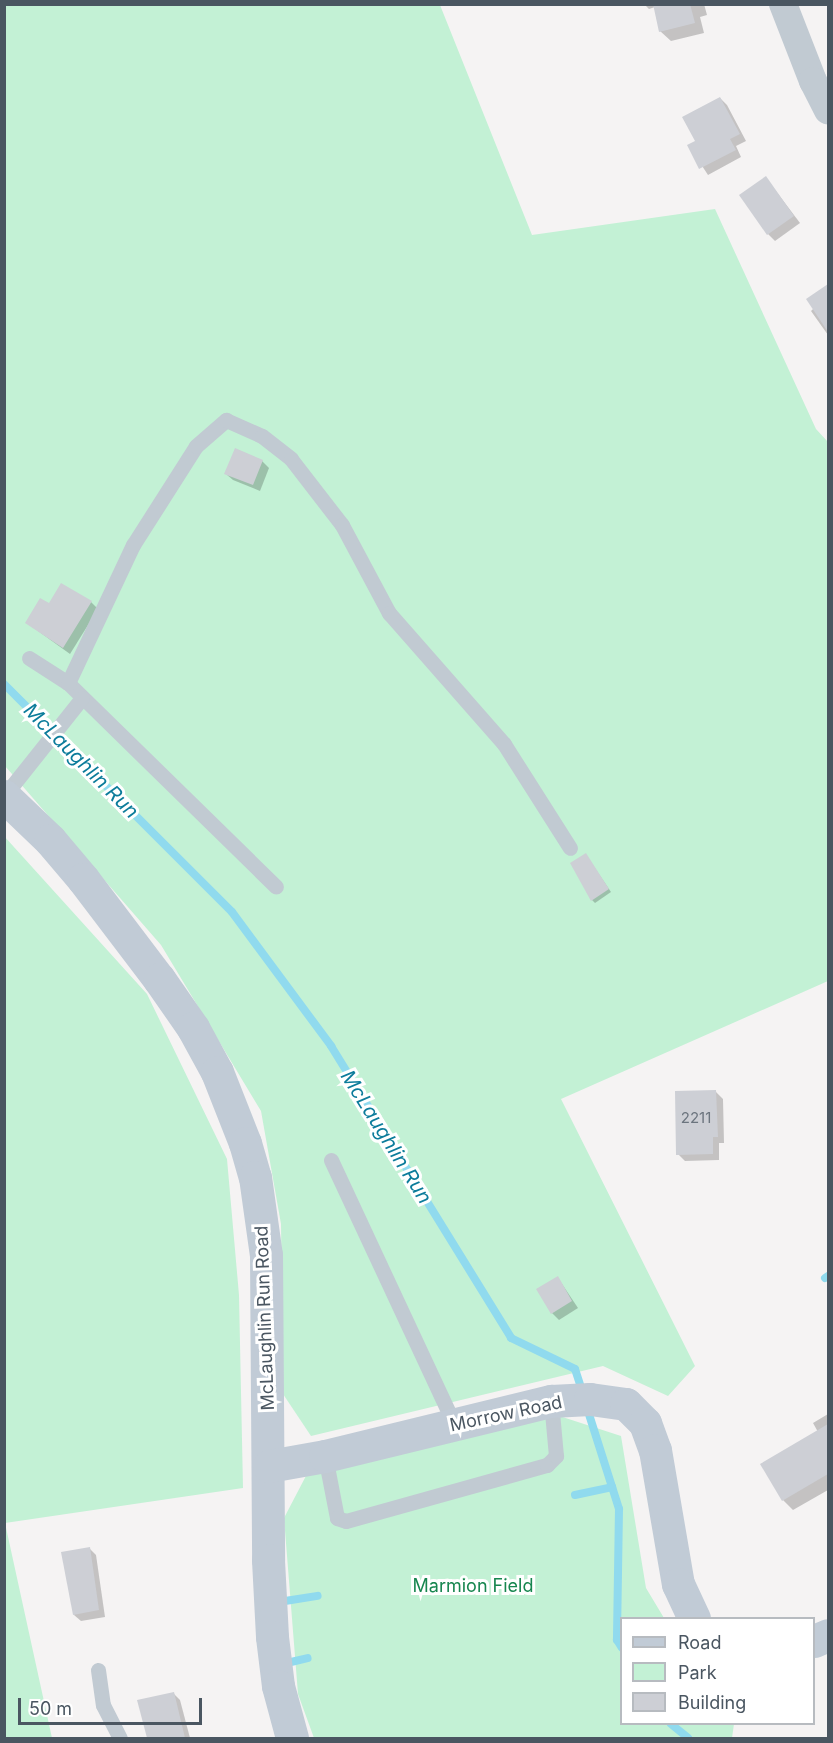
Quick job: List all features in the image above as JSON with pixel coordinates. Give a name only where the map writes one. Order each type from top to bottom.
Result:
[{"type":"main road","name":"McLaughlin Run Road","points":[[4,796],[50,840],[76,871],[159,979],[193,1028],[233,1111],[255,1177],[263,1218],[267,1301],[269,1590],[272,1637],[278,1686],[292,1738]]},
{"type":"main road","name":"Morrow Road","points":[[269,1466],[325,1456],[559,1401],[626,1404],[645,1423],[655,1450],[678,1584],[694,1617]]},
{"type":"street","points":[[783,4],[813,81],[828,110]]},
{"type":"lane","points":[[68,683],[133,545],[196,446],[226,420],[262,436],[291,459],[342,525],[388,613],[504,744],[570,848]]},
{"type":"lane","points":[[29,658],[68,683],[276,887]]},
{"type":"lane","points":[[4,796],[82,698]]},
{"type":"lane","points":[[331,1160],[454,1424]]},
{"type":"lane","points":[[325,1456],[337,1518],[346,1521],[547,1465],[556,1456],[559,1401]]},
{"type":"lane","points":[[98,1670],[103,1705],[120,1738]]},
{"type":"green space","points":[[4,5],[440,5],[532,235],[715,209],[816,429],[828,442],[828,981],[561,1099],[695,1366],[668,1396],[603,1366],[311,1436],[283,1394],[281,1224],[261,1111],[161,945],[5,766]]},
{"type":"green space","points":[[4,836],[147,994],[227,1159],[239,1295],[243,1488],[5,1523],[52,1738],[5,1738]]},
{"type":"green space","name":"Marmion Field","points":[[544,1411],[621,1436],[646,1588],[663,1617],[620,1617],[620,1725],[734,1725],[732,1738],[314,1738],[298,1694],[284,1518],[308,1472]]},
{"type":"building","points":[[653,4],[690,4],[695,23],[659,32]]},
{"type":"building","points":[[720,97],[740,134],[730,139],[736,150],[699,169],[687,145],[695,141],[682,117]]},
{"type":"building","points":[[766,176],[794,216],[767,235],[739,195]]},
{"type":"building","points":[[828,284],[828,332],[806,299]]},
{"type":"building","points":[[235,448],[263,460],[253,485],[224,474]]},
{"type":"building","points":[[61,583],[92,601],[63,648],[25,623],[40,598],[49,603]]},
{"type":"building","points":[[586,853],[609,889],[591,901],[570,863]]},
{"type":"building","points":[[716,1090],[718,1137],[713,1137],[713,1154],[676,1155],[675,1091]]},
{"type":"building","points":[[558,1276],[572,1301],[551,1314],[536,1289]]},
{"type":"building","points":[[828,1424],[828,1474],[782,1501],[760,1464]]},
{"type":"building","points":[[90,1547],[99,1610],[73,1615],[61,1552]]},
{"type":"building","points":[[174,1692],[185,1738],[147,1738],[137,1700]]},
{"type":"waterway","name":"McLaughlin Run","points":[[4,684],[232,912],[331,1046],[511,1338],[575,1369],[582,1391]]},
{"type":"waterway","name":"McLaughlin Run","points":[[587,1408],[619,1509],[617,1640],[620,1645]]},
{"type":"waterway","points":[[575,1495],[612,1487]]},
{"type":"waterway","points":[[285,1601],[318,1596]]},
{"type":"waterway","points":[[291,1662],[308,1658]]},
{"type":"waterway","name":"McLaughlin Run","points":[[672,1725],[688,1738]]}]
